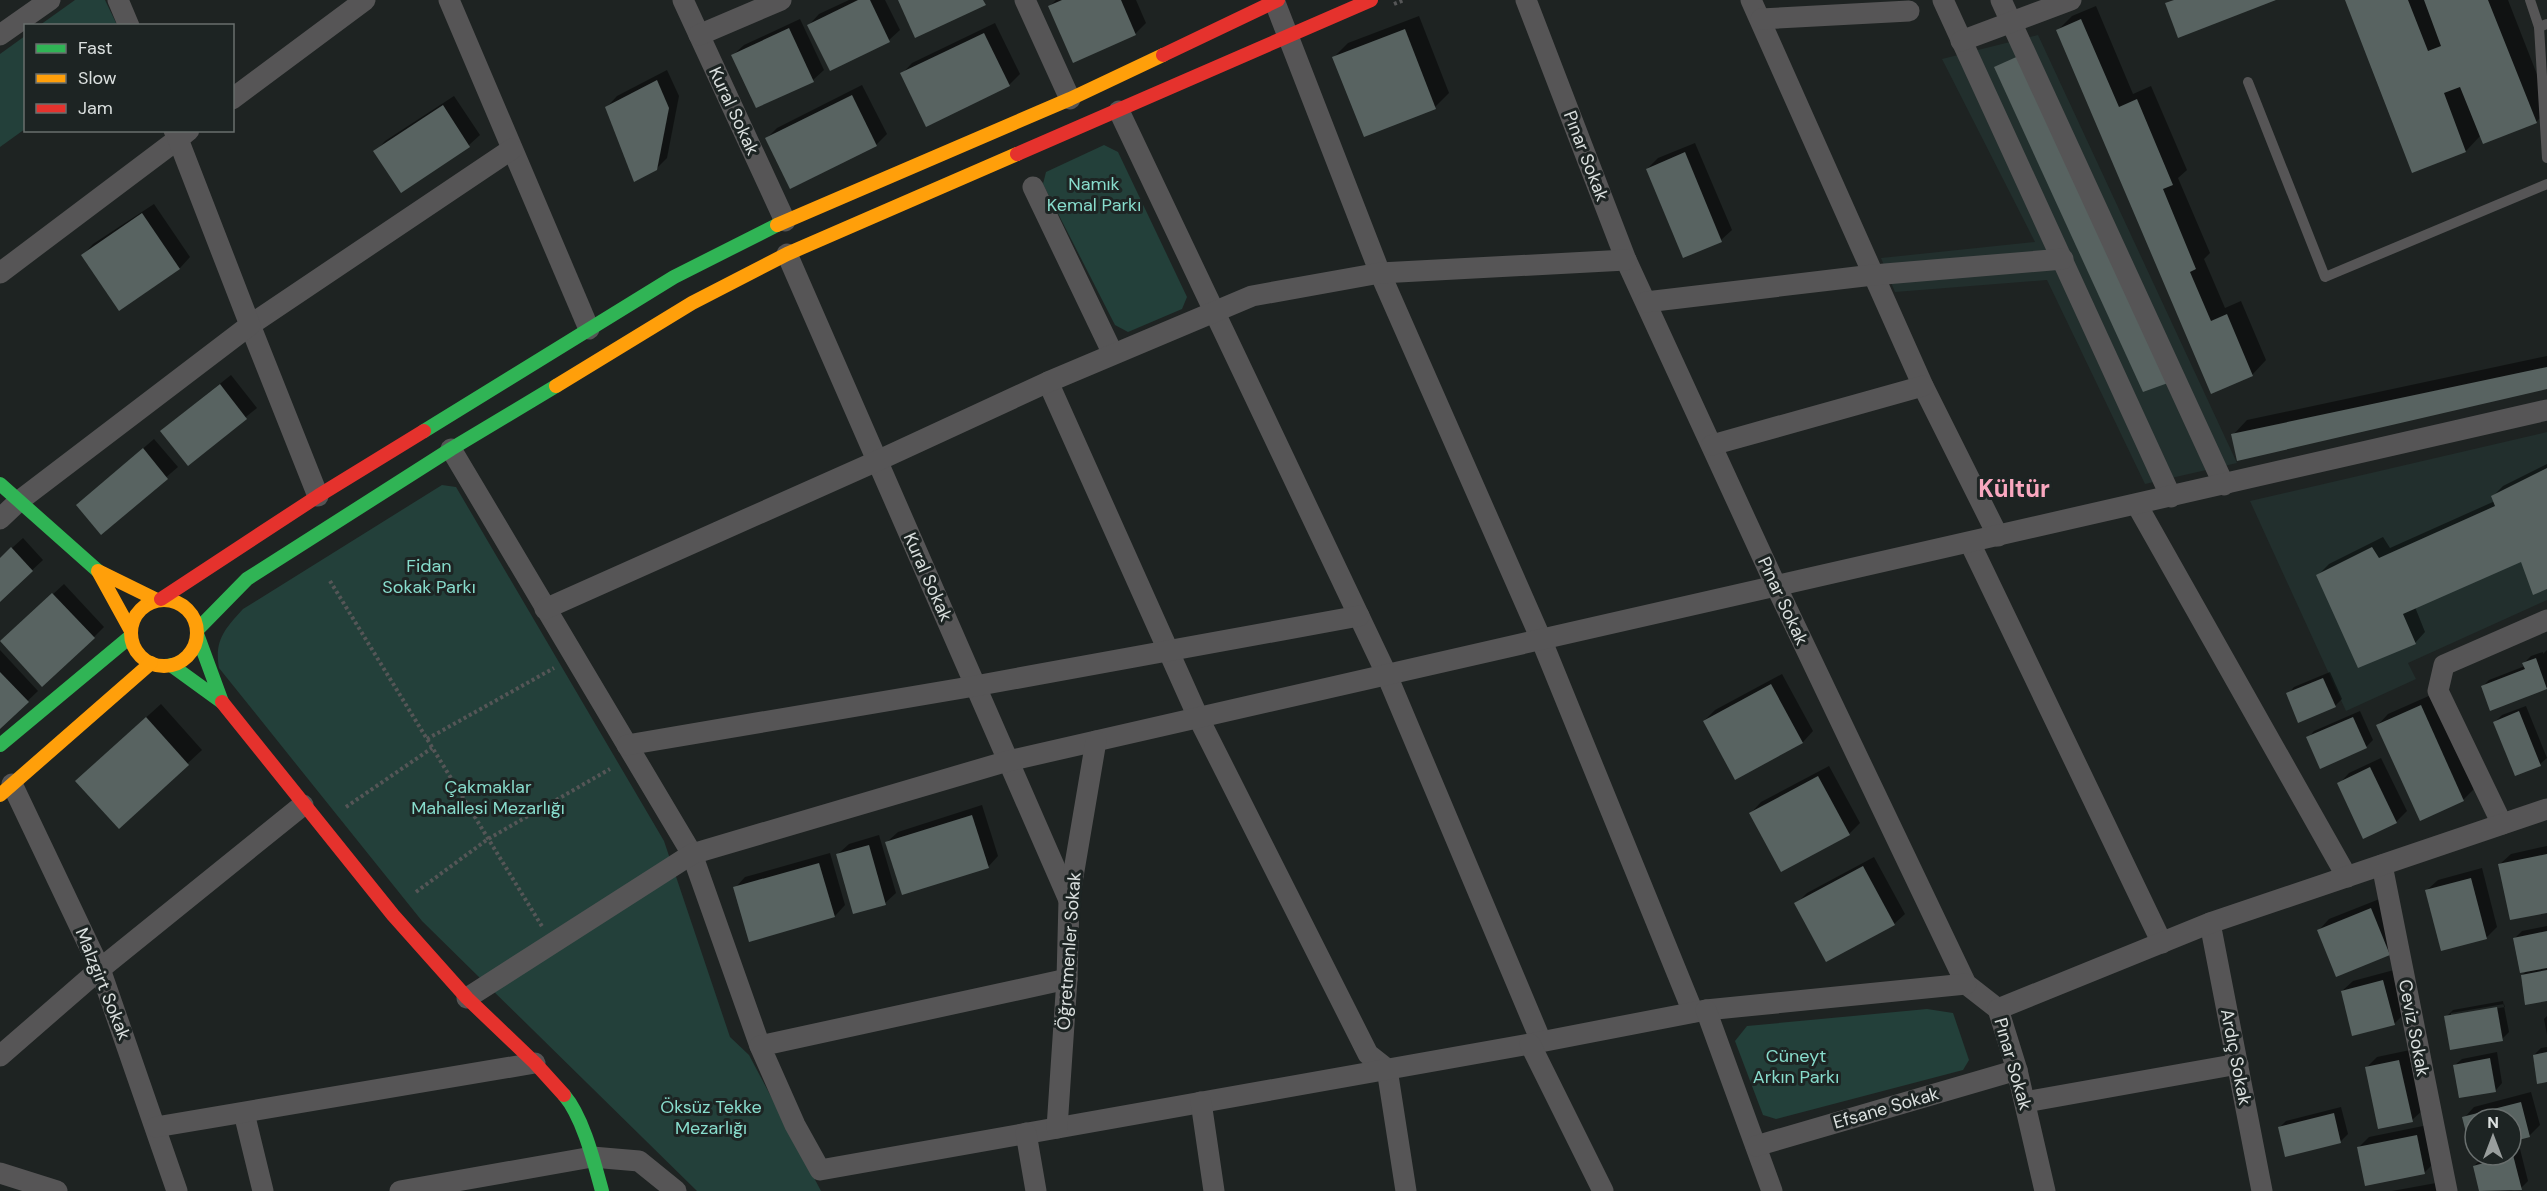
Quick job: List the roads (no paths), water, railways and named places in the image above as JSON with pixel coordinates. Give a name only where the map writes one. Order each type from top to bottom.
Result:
[{"type":"main road","points":[[0,746],[131,633],[135,615],[142,608],[159,600],[318,496],[674,278],[785,221],[1070,99],[1276,0]]},
{"type":"main road","points":[[98,571],[131,633],[133,646],[139,655],[159,666],[181,661],[190,653],[197,632],[247,579],[451,449],[692,303],[786,254],[1371,0]]},
{"type":"main road","points":[[0,484],[98,571],[159,600],[182,604],[190,611],[222,702]]},
{"type":"main road","points":[[6,790],[151,663]]},
{"type":"main road","points":[[171,665],[222,702],[393,915],[468,998],[535,1063],[571,1103],[603,1191]]},
{"type":"street","points":[[0,35],[50,0]]},
{"type":"street","points":[[118,0],[128,24]]},
{"type":"street","points":[[234,98],[365,0]]},
{"type":"street","points":[[449,0],[589,329]]},
{"type":"street","name":"Kural Sokak","points":[[684,0],[785,221]]},
{"type":"street","points":[[699,35],[781,0]]},
{"type":"street","points":[[1025,0],[1070,99]]},
{"type":"street","points":[[1276,0],[1287,35],[1380,273],[1541,639],[1700,1011],[1756,1146],[1772,1191]]},
{"type":"street","name":"Pınar Sokak","points":[[1526,0],[1626,260],[1776,586],[1966,984],[1998,1009],[2017,1070],[2045,1191]]},
{"type":"street","points":[[1751,0],[1923,386],[1998,536]]},
{"type":"street","points":[[1943,0],[2171,497]]},
{"type":"street","points":[[2001,0],[2224,485]]},
{"type":"street","points":[[1962,41],[2071,0]]},
{"type":"street","points":[[1761,19],[1909,11]]},
{"type":"street","points":[[1119,111],[1386,674],[1536,1042],[1603,1191]]},
{"type":"street","points":[[0,273],[180,133],[250,325],[318,496]]},
{"type":"street","points":[[0,519],[19,501],[250,325],[512,149]]},
{"type":"street","points":[[1033,187],[1113,354]]},
{"type":"street","name":"Kural Sokak","points":[[786,254],[1069,900]]},
{"type":"street","points":[[1646,302],[1873,275],[2063,259]]},
{"type":"street","points":[[545,609],[1048,382],[1252,296],[1380,273],[1626,260]]},
{"type":"street","points":[[1048,382],[1198,717],[1368,1054],[1387,1069],[1406,1191]]},
{"type":"street","points":[[1712,445],[1923,386]]},
{"type":"street","points":[[468,998],[692,854],[1008,761],[2547,410]]},
{"type":"street","points":[[451,449],[692,854],[760,1046],[795,1125],[820,1170],[1700,1011],[1966,984]]},
{"type":"street","points":[[2137,505],[2347,877]]},
{"type":"street","points":[[1970,543],[2162,943]]},
{"type":"street","points":[[627,745],[975,686],[1359,616]]},
{"type":"street","points":[[2502,824],[2438,691],[2444,665],[2547,620]]},
{"type":"street","name":"Öğretmenler Sokak","points":[[1057,1128],[1067,979],[1069,900],[1096,741]]},
{"type":"street","name":"Malzgirt Sokak","points":[[6,790],[100,969],[177,1191]]},
{"type":"street","points":[[0,1056],[100,969],[303,805]]},
{"type":"street","points":[[1998,1009],[2210,923],[2547,809]]},
{"type":"street","name":"Ceviz Sokak","points":[[2382,865],[2447,1191]]},
{"type":"street","name":"Ardıç Sokak","points":[[2210,923],[2262,1191]]},
{"type":"street","points":[[760,1046],[1067,979]]},
{"type":"street","points":[[156,1127],[535,1063]]},
{"type":"street","points":[[2025,1102],[2238,1064]]},
{"type":"street","name":"Efsane Sokak","points":[[1756,1146],[2017,1070]]},
{"type":"street","points":[[1201,1102],[1214,1191]]},
{"type":"street","points":[[243,1113],[263,1191]]},
{"type":"street","points":[[1026,1133],[1036,1191]]},
{"type":"street","points":[[400,1191],[592,1157],[639,1161],[676,1191]]},
{"type":"street","points":[[0,1173],[57,1191]]},
{"type":"lane","points":[[2530,0],[2543,25],[2547,158]]},
{"type":"lane","points":[[2248,82],[2325,278],[2547,184]]},
{"type":"district","name":"Kültür","points":[[2014,488]]},
{"type":"park label","name":"Namık Kemal Parkı","points":[[1094,194]]},
{"type":"park label","name":"Fidan Sokak Parkı","points":[[429,576]]},
{"type":"park label","name":"Çakmaklar Mahallesi Mezarlığı","points":[[488,797]]},
{"type":"park label","name":"Cüneyt Arkın Parkı","points":[[1796,1066]]},
{"type":"park label","name":"Öksüz Tekke Mezarlığı","points":[[711,1117]]}]
